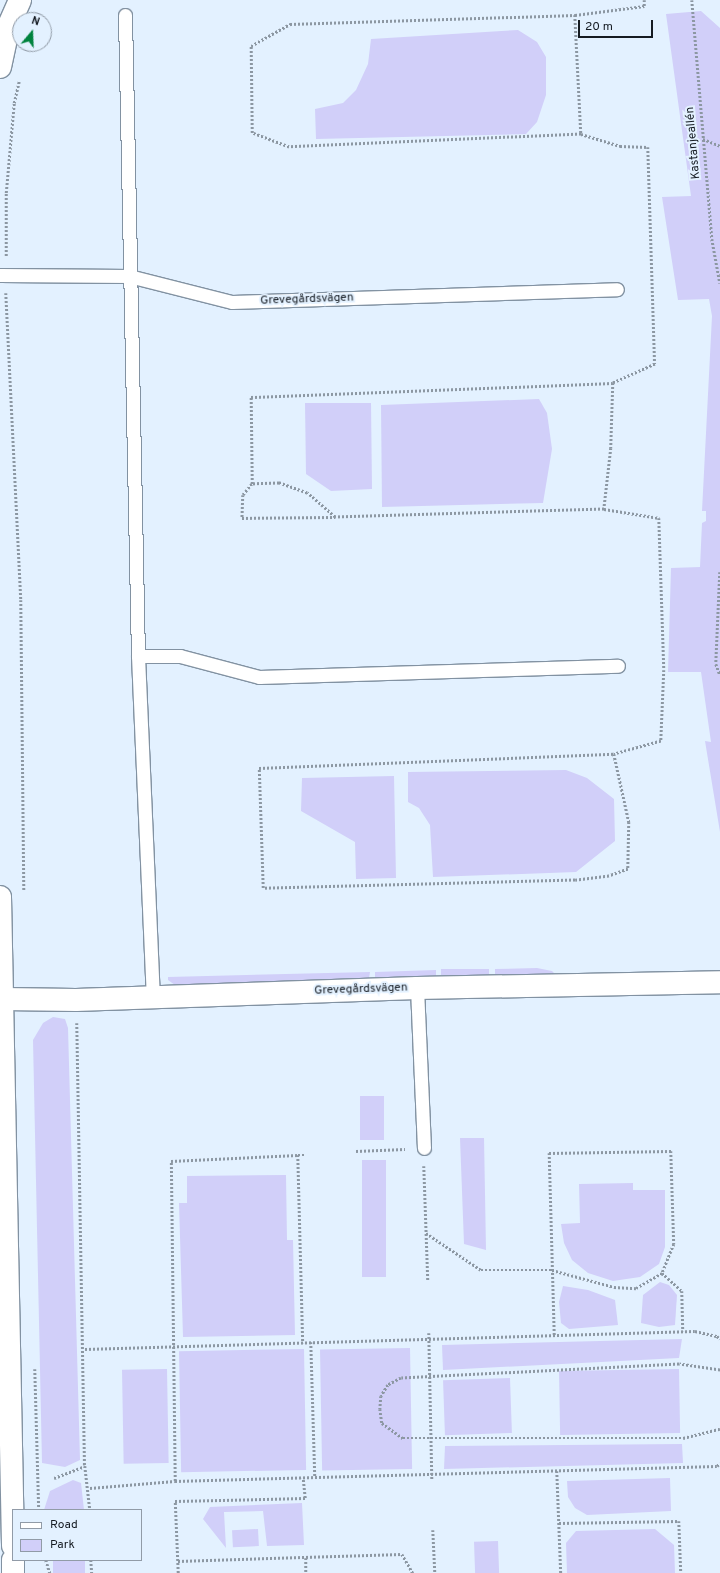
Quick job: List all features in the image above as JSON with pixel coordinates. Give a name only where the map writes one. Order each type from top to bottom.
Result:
[{"type":"street","points":[[0,66],[9,25],[20,0]]},
{"type":"street","points":[[0,898],[12,1509]]},
{"type":"street","name":"Grevegårdsvägen","points":[[3,999],[76,1000],[153,996],[417,988],[720,982]]},
{"type":"street","points":[[13,1561],[14,1573]]},
{"type":"lane","points":[[125,15],[128,276],[138,656],[153,996]]},
{"type":"lane","name":"Grevegårdsvägen","points":[[3,275],[128,276],[232,302],[617,289]]},
{"type":"lane","points":[[138,656],[180,656],[259,677],[618,666]]},
{"type":"lane","points":[[417,988],[424,1148]]},
{"type":"path","points":[[614,754],[629,822],[628,869],[609,876],[575,880],[262,888],[259,768],[614,754],[661,740],[664,670],[659,518],[604,508],[335,517],[242,518],[243,494],[252,484],[251,397],[613,383],[655,364],[648,147],[620,146],[581,134],[289,147],[252,133],[251,46],[290,24],[575,14],[644,6],[644,0]]},
{"type":"path","name":"Kastanjeallén","points":[[692,0],[702,139],[712,239],[720,283]]},
{"type":"path","points":[[575,14],[581,134]]},
{"type":"path","points":[[21,74],[14,103],[6,193],[3,275],[21,600],[24,896]]},
{"type":"path","points":[[702,139],[720,146]]},
{"type":"path","points":[[604,508],[611,448],[613,383]]},
{"type":"path","points":[[252,484],[279,483],[307,493],[335,517]]},
{"type":"path","points":[[720,572],[716,664],[720,675]]},
{"type":"path","points":[[76,1000],[85,1349],[85,1466],[90,1488],[90,1509]]},
{"type":"path","points":[[356,1151],[424,1148],[428,1281]]},
{"type":"path","points":[[426,1233],[480,1270],[552,1270],[614,1287],[636,1288],[662,1273],[674,1244],[671,1151],[549,1153],[552,1270],[554,1335]]},
{"type":"path","points":[[298,1155],[303,1343]]},
{"type":"path","points":[[175,1481],[170,1161],[305,1155]]},
{"type":"path","points":[[662,1273],[682,1291],[683,1331]]},
{"type":"path","points":[[85,1349],[683,1331],[695,1331],[717,1336],[720,1339]]},
{"type":"path","points":[[428,1333],[432,1479]]},
{"type":"path","points":[[311,1342],[315,1477]]},
{"type":"path","points":[[35,1363],[39,1509]]},
{"type":"path","points":[[720,1370],[679,1364],[430,1375],[401,1378],[388,1385],[382,1396],[380,1409],[382,1423],[392,1432],[403,1438],[682,1438],[720,1429]]},
{"type":"path","points":[[90,1488],[175,1481],[718,1466],[720,1463]]},
{"type":"path","points":[[54,1478],[85,1466]]},
{"type":"path","points":[[557,1471],[561,1573]]},
{"type":"path","points":[[178,1573],[176,1501],[305,1498],[304,1478]]},
{"type":"path","points":[[559,1523],[679,1521],[681,1573]]},
{"type":"path","points":[[433,1530],[435,1573]]},
{"type":"path","points":[[178,1561],[402,1554],[413,1573]]},
{"type":"path","points":[[306,1557],[306,1573]]},
{"type":"path","points":[[46,1561],[50,1573]]},
{"type":"path","points":[[91,1561],[92,1573]]},
{"type":"green space","points":[[701,11],[720,28],[720,832],[705,741],[711,742],[701,672],[668,672],[671,568],[700,567],[702,523],[706,521],[706,511],[702,511],[712,316],[709,299],[678,300],[662,197],[691,196],[666,14]]},
{"type":"green space","points":[[518,30],[537,42],[546,57],[546,95],[537,122],[526,134],[316,139],[315,109],[343,103],[356,90],[368,64],[371,39]]},
{"type":"green space","points":[[539,399],[547,413],[552,449],[543,503],[382,507],[381,405]]},
{"type":"green space","points":[[305,403],[371,403],[372,489],[331,491],[306,474]]},
{"type":"green space","points":[[566,770],[587,778],[614,799],[615,841],[576,872],[433,877],[430,825],[419,808],[408,802],[408,772]]},
{"type":"green space","points":[[394,776],[396,878],[356,879],[355,842],[301,811],[302,778]]},
{"type":"green space","points":[[537,968],[552,971],[555,974],[495,976],[495,969]]},
{"type":"green space","points":[[441,969],[489,969],[489,975],[441,975]]},
{"type":"green space","points":[[436,970],[436,977],[375,978],[375,972]]},
{"type":"green space","points":[[370,972],[369,978],[175,985],[168,980],[168,977]]},
{"type":"green space","points":[[53,1017],[65,1019],[68,1028],[80,1460],[65,1467],[42,1463],[33,1040],[43,1023]]},
{"type":"green space","points":[[360,1096],[384,1096],[384,1140],[360,1140]]},
{"type":"green space","points":[[460,1138],[484,1138],[486,1250],[464,1244]]},
{"type":"green space","points":[[362,1160],[386,1160],[386,1277],[362,1277]]},
{"type":"green space","points":[[286,1175],[287,1240],[293,1240],[295,1335],[183,1337],[179,1203],[187,1203],[187,1176]]},
{"type":"green space","points":[[633,1183],[633,1190],[665,1190],[665,1247],[659,1264],[640,1277],[613,1281],[588,1273],[572,1260],[564,1243],[561,1224],[580,1223],[579,1184]]},
{"type":"green space","points":[[660,1282],[669,1285],[677,1295],[675,1325],[659,1327],[641,1323],[643,1295]]},
{"type":"green space","points":[[563,1286],[588,1290],[615,1300],[618,1325],[569,1329],[561,1323],[559,1302]]},
{"type":"green space","points":[[682,1339],[679,1358],[443,1370],[442,1345]]},
{"type":"green space","points":[[410,1348],[412,1469],[322,1471],[320,1350]]},
{"type":"green space","points":[[304,1349],[306,1470],[181,1472],[179,1351]]},
{"type":"green space","points":[[167,1369],[169,1463],[124,1464],[122,1370]]},
{"type":"green space","points":[[679,1369],[680,1433],[560,1435],[559,1371]]},
{"type":"green space","points":[[510,1378],[512,1433],[445,1435],[443,1380]]},
{"type":"green space","points":[[682,1444],[683,1463],[444,1469],[445,1446]]},
{"type":"green space","points":[[670,1478],[671,1511],[587,1515],[575,1508],[568,1497],[567,1481]]},
{"type":"green space","points":[[73,1480],[81,1483],[84,1509],[44,1509],[50,1491]]},
{"type":"green space","points":[[302,1503],[304,1545],[267,1546],[263,1511],[224,1512],[226,1548],[203,1519],[210,1507]]},
{"type":"green space","points":[[258,1529],[259,1546],[233,1547],[232,1530]]},
{"type":"green space","points":[[655,1529],[674,1545],[675,1573],[567,1573],[566,1543],[576,1531]]},
{"type":"green space","points":[[498,1541],[499,1573],[475,1573],[474,1542]]},
{"type":"green space","points":[[53,1561],[85,1561],[85,1573],[53,1573]]}]
